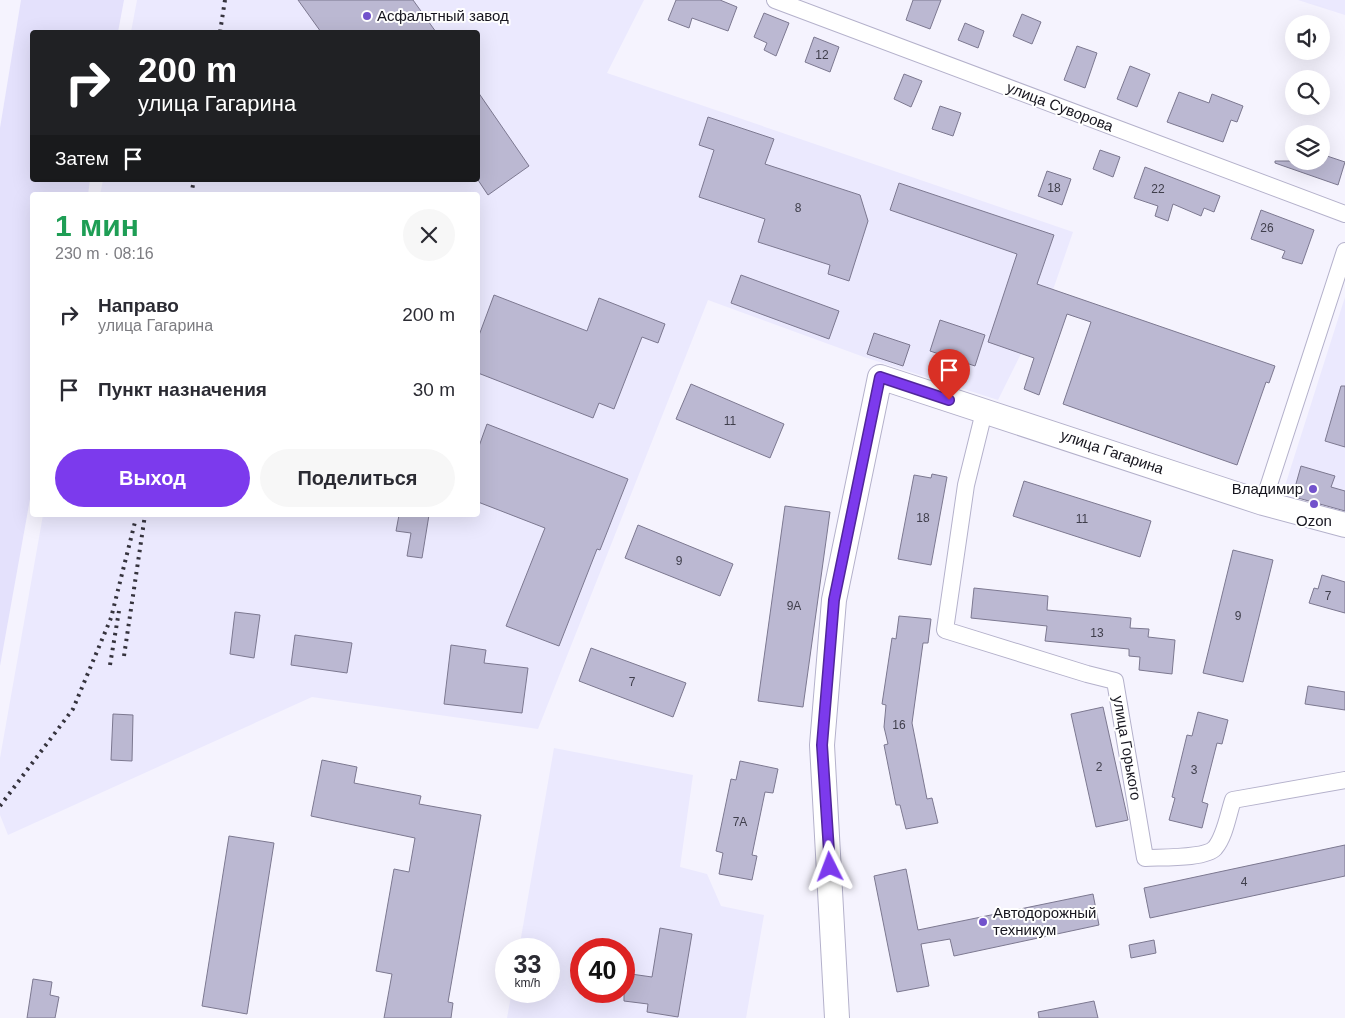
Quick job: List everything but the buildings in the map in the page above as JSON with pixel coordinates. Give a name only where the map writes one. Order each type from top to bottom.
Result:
[{"type":"street","name":"улица Суворова","points":[[775,0],[1345,214]]},
{"type":"street","points":[[1263,503],[1345,251]]},
{"type":"street","name":"улица Гагарина","points":[[837,1018],[822,745],[834,600],[880,377],[1263,503],[1345,524]]},
{"type":"street","name":"улица Горького","points":[[984,412],[966,485],[945,630],[1087,674],[1116,681],[1145,858],[1203,855],[1214,850],[1221,838],[1233,800],[1345,780]]},
{"type":"shaded area","points":[[21,0],[124,0],[118,30],[30,30],[30,182],[90,182],[88,192],[30,192],[30,499],[0,666],[0,128]]},
{"type":"shaded area","points":[[137,0],[644,0],[607,73],[1073,232],[1054,287],[998,400],[864,357],[708,300],[538,729],[312,697],[8,835],[0,815],[0,758],[43,517],[480,517],[480,192],[101,192],[103,182],[480,182],[480,30],[131,30]]},
{"type":"shaded area","points":[[1298,0],[1345,0],[1345,15]]},
{"type":"shaded area","points":[[1345,297],[1345,512],[1324,507],[1284,489]]},
{"type":"shaded area","points":[[554,748],[693,775],[680,867],[707,874],[721,906],[764,915],[746,1018],[507,1018],[510,1003],[560,1003],[560,938],[521,938]]},
{"type":"railway","points":[[220,30],[225,0]]},
{"type":"railway","points":[[192,192],[194,182]]},
{"type":"railway","points":[[124,656],[145,517]]},
{"type":"railway","points":[[0,806],[73,709],[111,618],[135,522]]},
{"type":"railway","points":[[110,665],[119,611]]},
{"type":"place","name":"Асфальтный завод","points":[[367,16]]},
{"type":"place","name":"Владимир","points":[[1313,489]]},
{"type":"place","name":"Ozon","points":[[1314,504]]},
{"type":"place","name":"Автодорожный техникум","points":[[983,922]]},
{"type":"route","points":[[830,867],[822,745],[834,600],[880,377],[949,400]]}]
